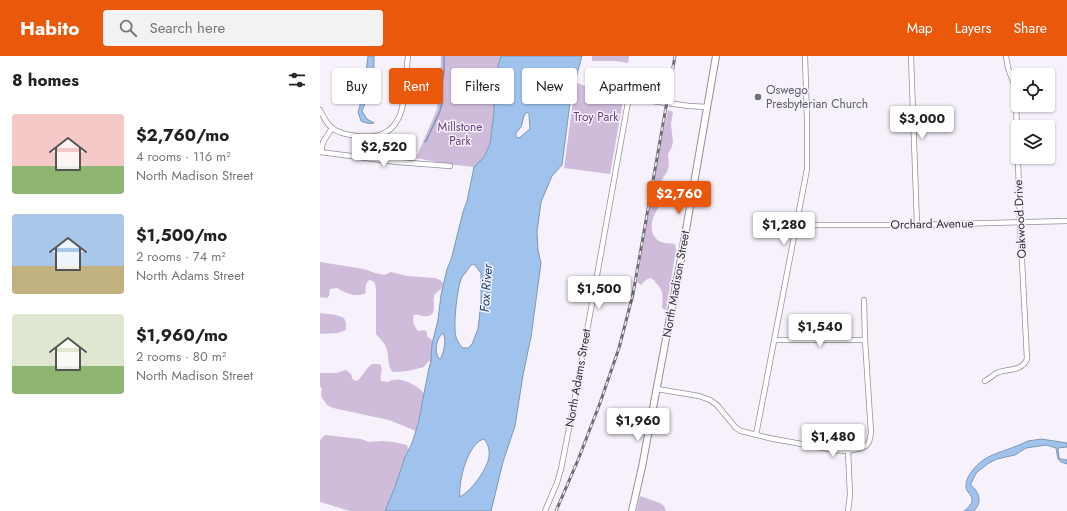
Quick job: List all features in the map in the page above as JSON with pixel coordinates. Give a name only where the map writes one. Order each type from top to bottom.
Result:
[{"type":"street","points":[[320,110],[324,119],[332,128],[343,133],[367,136],[382,134],[390,130],[400,116],[403,104],[408,56]]},
{"type":"street","name":"North Madison Street","points":[[632,511],[657,389],[716,56]]},
{"type":"street","points":[[756,435],[807,169],[805,56]]},
{"type":"street","points":[[911,56],[917,225]]},
{"type":"street","name":"Oakwood Drive","points":[[985,381],[999,372],[1020,367],[1027,359],[1014,84],[1008,68],[1006,56]]},
{"type":"street","name":"North Adams Street","points":[[545,511],[561,470],[628,102],[637,99],[707,107]]},
{"type":"street","points":[[332,128],[323,142],[320,152],[397,162],[450,166]]},
{"type":"street","name":"Orchard Avenue","points":[[797,222],[814,225],[917,225],[1067,221]]},
{"type":"street","points":[[657,389],[699,396],[710,400],[717,405],[736,428],[741,431],[834,450],[848,451],[866,446],[870,438],[864,300]]},
{"type":"street","points":[[775,340],[865,340]]},
{"type":"street","points":[[848,451],[850,495],[848,511]]},
{"type":"green space","name":"Millstone Park","points":[[441,56],[501,56],[497,68],[451,68],[451,104],[494,104],[490,144],[484,157],[474,167],[416,158],[436,112],[438,104],[443,104],[443,68],[441,68]]},
{"type":"green space","points":[[592,56],[629,56],[628,63],[616,61],[592,61]]},
{"type":"green space","name":"Troy Park","points":[[577,83],[585,86],[585,104],[622,104],[610,174],[564,168],[573,104],[577,104]]},
{"type":"green space","points":[[668,110],[673,112],[671,124],[673,142],[668,154],[669,166],[662,180],[661,192],[665,200],[655,214],[652,222],[653,234],[656,238],[665,243],[675,244],[676,250],[666,310],[662,308],[661,290],[654,280],[650,278],[641,285],[637,282],[659,151]]},
{"type":"green space","points":[[320,262],[364,269],[384,275],[391,272],[407,276],[435,278],[440,280],[443,283],[442,288],[435,294],[433,313],[425,316],[414,315],[413,317],[415,327],[418,331],[424,330],[427,332],[427,336],[433,341],[431,361],[429,361],[424,367],[408,371],[393,372],[389,364],[386,347],[376,334],[375,284],[373,281],[369,280],[365,289],[366,293],[358,295],[344,292],[337,288],[330,289],[329,296],[327,298],[320,297]]},
{"type":"green space","points":[[320,313],[336,315],[344,318],[346,330],[338,333],[320,334]]},
{"type":"green space","points":[[372,364],[380,364],[382,370],[381,381],[388,382],[392,380],[402,380],[416,386],[424,393],[416,431],[389,420],[333,408],[327,405],[321,396],[322,389],[320,386],[320,373],[336,373],[346,370],[351,374],[353,380],[357,381]]},
{"type":"green space","points":[[325,435],[361,439],[369,442],[383,441],[407,445],[408,450],[385,511],[350,511],[320,502],[320,440]]},
{"type":"green space","points":[[640,496],[660,503],[664,506],[666,511],[637,511]]},
{"type":"water","points":[[368,56],[374,56],[373,68],[366,68]]},
{"type":"water","name":"Fox River","points":[[501,56],[582,56],[577,74],[577,68],[522,68],[522,104],[570,104],[562,165],[552,176],[541,202],[537,232],[538,250],[541,263],[531,337],[515,426],[503,462],[491,511],[385,511],[418,424],[447,269],[451,260],[467,201],[474,167],[484,157],[490,144],[494,104],[514,104],[514,68],[497,68]],"holes":[[[527,112],[529,114],[530,129],[519,138],[516,137],[516,133],[521,127],[524,116]],[[472,264],[475,265],[481,273],[481,302],[478,329],[472,344],[468,348],[463,348],[459,343],[455,332],[456,307],[460,282]],[[443,333],[445,342],[441,358],[439,359],[436,349],[437,342]],[[484,439],[489,450],[488,462],[478,480],[460,497],[462,473],[465,464],[473,448],[478,442]]]},
{"type":"water","points":[[360,104],[365,104],[362,111],[367,119],[374,123],[366,123],[361,121],[358,112]]},
{"type":"water","points":[[1041,439],[1067,443],[1067,447],[1058,448],[1059,458],[1067,460],[1067,464],[1058,459],[1056,448],[1046,445],[1026,448],[1015,455],[997,459],[977,472],[971,485],[978,494],[979,501],[977,508],[974,511],[964,511],[972,502],[971,496],[966,488],[967,481],[972,471],[982,461],[996,453],[1028,441]]},
{"type":"waterway","points":[[425,142],[440,111],[442,103],[444,56]]},
{"type":"railway","points":[[556,511],[578,460],[619,348],[633,294],[675,56]]},
{"type":"place","name":"Oswego Presbyterian Church","points":[[758,97]]}]
